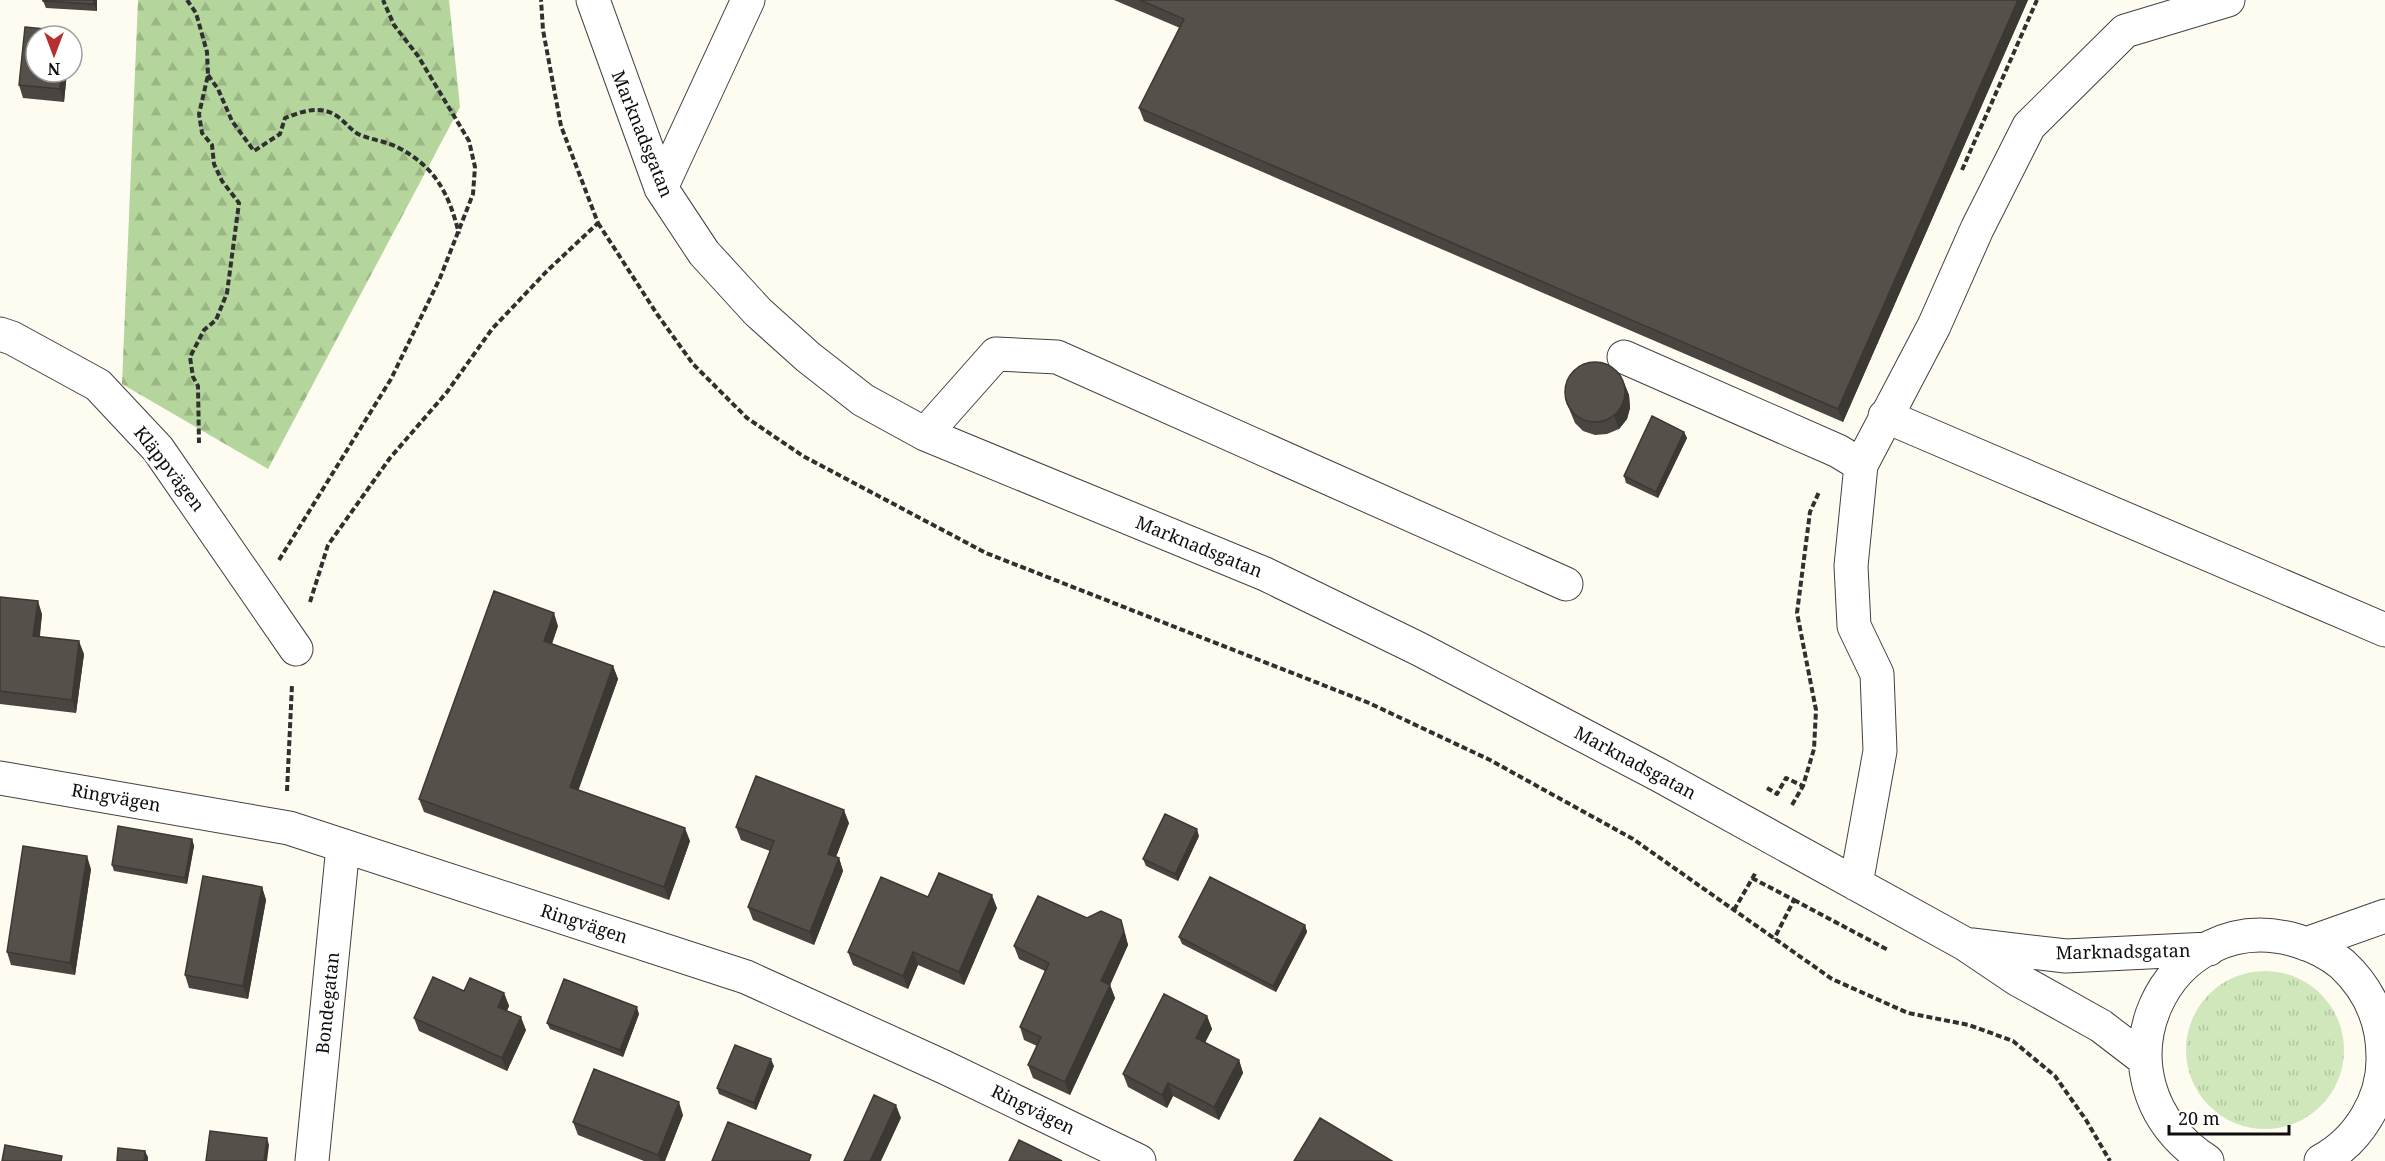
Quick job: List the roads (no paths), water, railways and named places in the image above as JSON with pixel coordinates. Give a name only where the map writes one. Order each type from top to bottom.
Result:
[{"type":"street","name":"Marknadsgatan","points":[[593,0],[661,188],[704,253],[758,312],[808,357],[863,400],[925,434],[1275,579],[1419,649],[1965,944],[2017,979],[2102,1026],[2144,1059]]},
{"type":"street","points":[[661,188],[748,0]]},
{"type":"street","points":[[1856,884],[1880,751],[1876,674],[1854,626],[1851,566],[1861,465],[1934,326],[1977,229],[2029,126],[2126,31],[2228,0]]},
{"type":"street","name":"Kläppvägen","points":[[0,334],[12,338],[98,385],[158,448],[296,649]]},
{"type":"street","points":[[925,434],[996,354],[1057,357],[1566,584]]},
{"type":"street","points":[[1624,357],[1838,451],[1861,465]]},
{"type":"street","points":[[1886,416],[2385,630]]},
{"type":"street","name":"Ringvägen","points":[[0,778],[289,828],[746,977],[944,1067],[1139,1161]]},
{"type":"street","name":"Bondegatan","points":[[312,1161],[343,846]]},
{"type":"street","points":[[2306,944],[2385,916]]},
{"type":"street","points":[[2207,1161],[2187,1147],[2171,1131],[2157,1109],[2146,1074],[2144,1059],[2147,1030],[2161,995],[2180,971],[2209,949],[2233,940],[2264,936],[2306,944],[2338,961],[2355,978],[2382,1019],[2382,1073],[2378,1117],[2321,1161]]},
{"type":"street","name":"Marknadsgatan","points":[[1965,944],[2066,956],[2209,949]]}]
